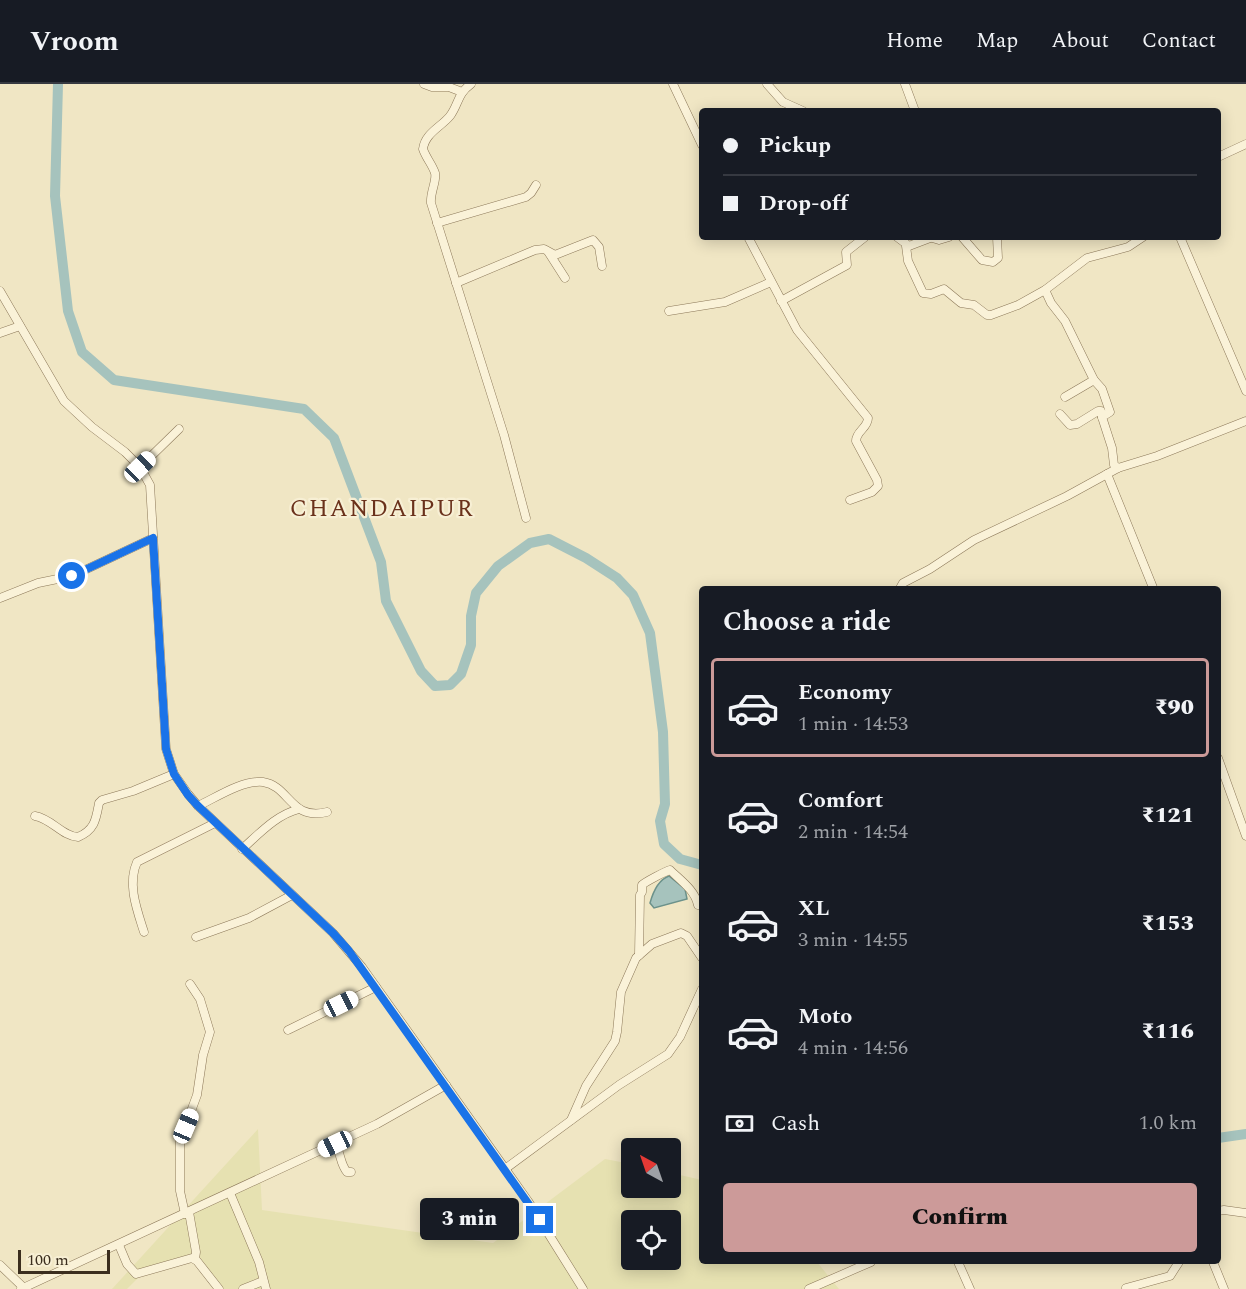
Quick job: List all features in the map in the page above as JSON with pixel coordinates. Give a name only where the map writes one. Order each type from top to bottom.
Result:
[{"type":"street","points":[[424,84],[432,87],[449,87],[462,92]]},
{"type":"street","points":[[471,84],[462,92],[452,113],[428,136],[424,145],[425,154],[435,172],[430,195],[504,435],[526,518]]},
{"type":"street","points":[[673,84],[699,139]]},
{"type":"street","points":[[766,84],[783,102],[796,108]]},
{"type":"street","points":[[905,84],[914,108]]},
{"type":"street","points":[[1221,156],[1246,144]]},
{"type":"street","points":[[437,223],[526,197],[536,185]]},
{"type":"street","points":[[456,284],[535,250],[544,249],[555,255],[594,240],[599,247],[602,266]]},
{"type":"street","points":[[750,240],[806,343],[868,418],[868,422],[856,436],[856,441],[878,486],[872,492],[850,500]]},
{"type":"street","points":[[781,301],[847,265],[846,252],[861,240]]},
{"type":"street","points":[[900,240],[906,246],[908,261],[923,293],[931,294],[944,288],[961,303],[974,305],[987,315],[1018,305],[1045,290],[1087,258],[1128,247],[1138,240]]},
{"type":"street","points":[[906,246],[921,240]]},
{"type":"street","points":[[965,240],[982,260],[993,262],[998,258],[997,240]]},
{"type":"street","points":[[1181,240],[1246,391]]},
{"type":"street","points":[[548,252],[565,278]]},
{"type":"street","points":[[669,311],[725,302],[771,282]]},
{"type":"street","points":[[1045,290],[1051,303],[1065,321],[1094,380],[1102,389],[1110,411],[1102,417]]},
{"type":"street","points":[[0,291],[51,383],[64,401],[92,427],[125,452],[140,467],[150,484],[166,749],[174,774],[198,806],[333,933],[376,987],[505,1169],[560,1250],[583,1289]]},
{"type":"street","points":[[0,333],[20,326]]},
{"type":"street","points":[[1065,397],[1094,380]]},
{"type":"street","points":[[1060,414],[1070,425],[1077,424],[1101,411],[1112,447],[1114,465],[1118,468]]},
{"type":"street","points":[[901,586],[974,540],[1067,496],[1118,468],[1157,456],[1246,421]]},
{"type":"street","points":[[140,467],[179,429]]},
{"type":"street","points":[[1107,474],[1152,586]]},
{"type":"street","points":[[0,598],[38,583],[72,576],[153,538]]},
{"type":"street","points":[[1221,766],[1246,836]]},
{"type":"street","points":[[35,816],[48,820],[68,835],[78,837],[94,825],[98,816],[99,803],[102,800],[134,791],[174,774]]},
{"type":"street","points":[[198,806],[230,791],[258,782],[272,785],[299,809],[313,813],[327,812]]},
{"type":"street","points":[[242,849],[276,819],[299,809]]},
{"type":"street","points":[[144,932],[133,890],[137,862],[215,823]]},
{"type":"street","points":[[639,955],[640,895],[642,885],[646,880],[657,878],[664,871],[670,870],[677,879],[686,883],[698,898],[698,905]]},
{"type":"street","points":[[196,937],[249,918],[292,895]]},
{"type":"street","points":[[570,1121],[586,1086],[615,1041],[624,981],[639,955],[652,944],[681,933],[687,936],[699,954]]},
{"type":"street","points":[[190,984],[200,999],[210,1032],[203,1055],[197,1095],[180,1142],[180,1191],[196,1248],[195,1259]]},
{"type":"street","points":[[288,1030],[376,987]]},
{"type":"street","points":[[505,1169],[668,1054],[681,1037],[699,996]]},
{"type":"street","points":[[0,1265],[8,1270],[23,1288],[335,1144],[405,1109],[446,1085]]},
{"type":"street","points":[[335,1144],[341,1154],[344,1169],[351,1172]]},
{"type":"street","points":[[230,1193],[259,1262],[264,1285],[243,1289]]},
{"type":"street","points":[[1221,1210],[1246,1213]]},
{"type":"street","points":[[119,1245],[127,1264],[136,1274],[189,1258],[195,1259],[219,1289]]},
{"type":"street","points":[[809,1289],[866,1264]]},
{"type":"street","points":[[958,1264],[970,1289]]},
{"type":"street","points":[[1126,1288],[1170,1276],[1178,1264]]},
{"type":"street","points":[[1214,1264],[1224,1289]]},
{"type":"shaded area","points":[[258,1129],[262,1210],[493,1243],[605,1159],[621,1162],[621,1198],[681,1198],[681,1175],[699,1179],[699,1264],[819,1264],[839,1289],[216,1289],[189,1255],[143,1273],[127,1289],[112,1289]]},
{"type":"water","points":[[669,876],[685,889],[687,899],[654,908],[650,903],[654,891],[662,880]]},
{"type":"waterway","points":[[58,84],[55,196],[68,311],[82,352],[114,380],[304,409],[334,438],[381,562],[386,601],[421,671],[435,686],[450,685],[461,674],[471,645],[471,616],[476,593],[498,566],[530,543],[549,539],[586,558],[617,578],[633,595],[650,633],[663,732],[665,804],[660,821],[664,844],[680,859],[699,864]]},
{"type":"waterway","points":[[1221,1138],[1246,1134]]},
{"type":"district","name":"CHANDAIPUR","points":[[382,509]]},
{"type":"route","points":[[72,576],[153,538],[166,749],[179,783],[198,806],[333,933],[349,951],[540,1220]]}]
